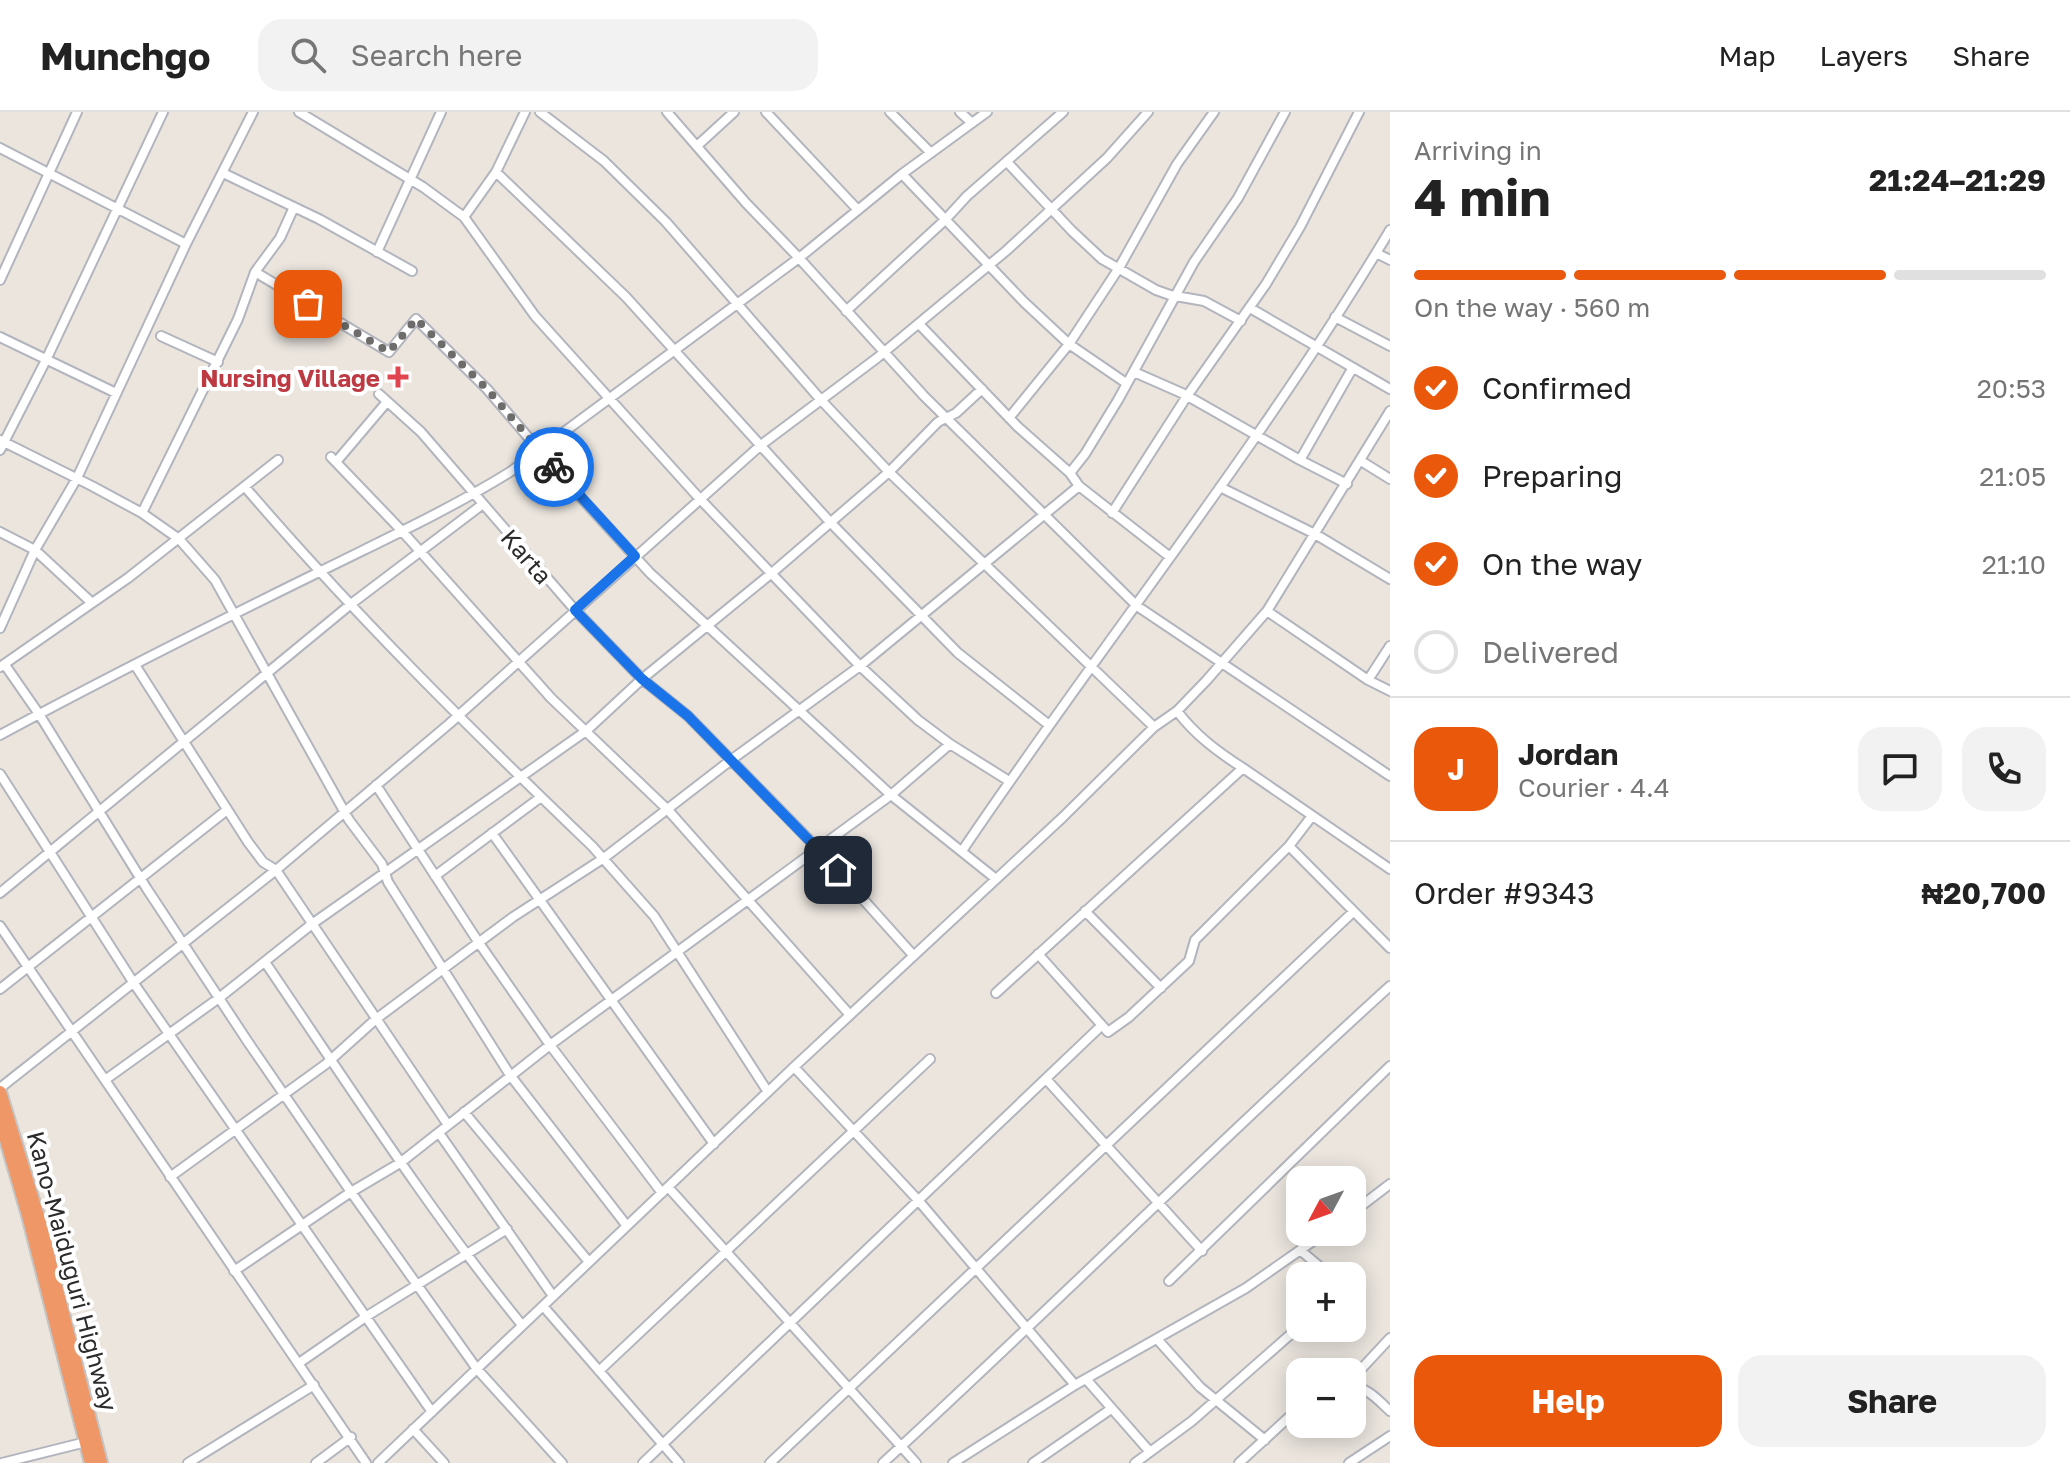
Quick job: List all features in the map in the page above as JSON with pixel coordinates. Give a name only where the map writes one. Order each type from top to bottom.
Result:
[{"type":"highway","name":"Kano-Maiduguri Highway","points":[[0,1090],[40,1223],[101,1463]]},
{"type":"highway","name":"Kano-Maiduguri Highway","points":[[0,1119],[5,1152],[91,1463]]},
{"type":"street","points":[[0,280],[77,112]]},
{"type":"street","points":[[163,112],[46,360],[1,444],[77,478],[142,513],[179,539],[215,580],[344,811],[382,864],[385,874],[510,1075],[627,1226]]},
{"type":"street","points":[[0,628],[35,550],[77,478],[186,244],[253,112]]},
{"type":"street","points":[[299,112],[409,179],[464,217],[535,316],[700,499],[860,666],[950,744],[1009,781]]},
{"type":"street","points":[[377,252],[441,112]]},
{"type":"street","points":[[464,217],[496,172],[525,112]]},
{"type":"street","points":[[540,112],[604,161],[666,222],[736,305],[889,472],[1154,727]]},
{"type":"street","points":[[667,112],[884,353],[1137,606],[1390,776]]},
{"type":"street","points":[[698,145],[734,112]]},
{"type":"street","points":[[766,112],[858,210]]},
{"type":"street","points":[[890,112],[931,153]]},
{"type":"street","points":[[960,112],[972,123]]},
{"type":"street","points":[[0,735],[475,493],[674,352],[799,258],[902,174],[987,112]]},
{"type":"street","points":[[846,311],[967,196],[1063,112]]},
{"type":"street","points":[[0,1090],[276,870],[459,715],[761,445],[884,353],[989,265],[1107,158],[1148,112]]},
{"type":"street","points":[[1009,418],[1069,344],[1119,268],[1177,164],[1214,112]]},
{"type":"street","points":[[1070,473],[1085,454],[1134,372],[1194,262],[1238,198],[1285,112]]},
{"type":"street","points":[[1112,513],[1187,396],[1250,308],[1300,227],[1359,112]]},
{"type":"street","points":[[0,148],[186,244]]},
{"type":"street","points":[[1007,162],[1102,259],[1156,290],[1204,301],[1241,321]]},
{"type":"street","points":[[496,172],[568,239],[922,617],[958,653],[1049,725]]},
{"type":"street","points":[[223,173],[294,207],[412,271]]},
{"type":"street","points":[[902,174],[1069,344],[1126,383]]},
{"type":"street","points":[[142,513],[218,362],[255,272],[280,238],[294,207]]},
{"type":"street","points":[[962,851],[1255,437],[1316,348],[1390,230]]},
{"type":"street","points":[[1376,253],[1390,260]]},
{"type":"street","points":[[255,272],[389,352],[416,319],[487,389],[635,556],[891,795],[996,879]]},
{"type":"street","points":[[1250,308],[1390,389]]},
{"type":"street","points":[[1335,317],[1390,346]]},
{"type":"street","points":[[919,324],[1009,418],[1070,473],[1079,486],[1170,557]]},
{"type":"street","points":[[161,336],[218,362]]},
{"type":"street","points":[[0,337],[116,393]]},
{"type":"street","points":[[1300,460],[1352,369]]},
{"type":"street","points":[[1134,372],[1187,396],[1255,437],[1347,484]]},
{"type":"street","points":[[105,1080],[219,998],[312,924],[586,731],[642,679],[889,472],[938,422],[956,413],[982,389]]},
{"type":"street","name":"Karta","points":[[379,394],[421,432],[575,610],[642,679],[688,716],[818,849],[913,955]]},
{"type":"street","points":[[386,403],[334,459],[518,662],[668,810],[850,1015]]},
{"type":"street","points":[[378,1463],[794,1067],[1063,817],[1154,727],[1177,711],[1267,611],[1390,411]]},
{"type":"street","points":[[278,460],[179,539],[3,666],[39,714],[140,878],[219,998],[416,1285],[477,1369],[562,1463]]},
{"type":"street","points":[[1361,461],[1390,479]]},
{"type":"street","points":[[170,1177],[329,1062],[376,1019],[443,969],[540,899],[604,858],[860,666],[1079,486]]},
{"type":"street","points":[[245,487],[394,652],[604,858],[654,916],[768,1092]]},
{"type":"street","points":[[1220,487],[1315,534],[1390,579]]},
{"type":"street","points":[[0,893],[351,604],[483,504]]},
{"type":"street","points":[[0,532],[35,550],[92,603]]},
{"type":"street","points":[[1267,611],[1368,680],[1390,691]]},
{"type":"street","points":[[1368,680],[1390,646]]},
{"type":"street","points":[[135,665],[227,810],[263,862],[276,870],[448,1125]]},
{"type":"street","points":[[1177,711],[1208,744],[1390,869]]},
{"type":"street","points":[[234,1271],[351,1192],[400,1163],[550,1045],[891,795],[950,744]]},
{"type":"street","points":[[996,993],[1243,768]]},
{"type":"street","points":[[0,774],[135,985],[432,1412]]},
{"type":"street","points":[[376,785],[550,1045],[665,1190],[727,1252],[916,1463]]},
{"type":"street","points":[[435,876],[541,797]]},
{"type":"street","points":[[0,989],[227,810]]},
{"type":"street","points":[[1038,954],[1108,1032],[1189,961],[1195,940],[1289,846],[1312,816]]},
{"type":"street","points":[[492,833],[714,1144]]},
{"type":"street","points":[[1289,846],[1390,948]]},
{"type":"street","points":[[1085,911],[1161,988]]},
{"type":"street","points":[[770,1463],[1353,912]]},
{"type":"street","points":[[0,926],[366,1463]]},
{"type":"street","points":[[265,962],[329,1062],[400,1163],[522,1325]]},
{"type":"street","points":[[883,1463],[1159,1205],[1295,1071],[1390,986]]},
{"type":"street","points":[[643,1463],[1101,1026]]},
{"type":"street","points":[[599,1371],[930,1059]]},
{"type":"street","points":[[1169,1281],[1390,1066]]},
{"type":"street","points":[[794,1067],[918,1200],[1075,1385]]},
{"type":"street","points":[[1046,1079],[1202,1251]]},
{"type":"street","points":[[464,1112],[589,1262]]},
{"type":"street","points":[[439,1133],[553,1296]]},
{"type":"street","points":[[1366,1202],[1390,1184]]},
{"type":"street","points":[[299,1363],[367,1316],[507,1229]]},
{"type":"street","points":[[953,1463],[1075,1385],[1246,1288],[1306,1246]]},
{"type":"street","points":[[1300,1250],[1314,1262]]},
{"type":"street","points":[[543,1306],[679,1463]]},
{"type":"street","points":[[1135,1463],[1216,1400],[1286,1338]]},
{"type":"street","points":[[1366,1364],[1390,1338]]},
{"type":"street","points":[[1157,1339],[1200,1387],[1265,1440]]},
{"type":"street","points":[[1086,1379],[1150,1452]]},
{"type":"street","points":[[188,1463],[314,1385]]},
{"type":"street","points":[[1366,1391],[1390,1411]]},
{"type":"street","points":[[1033,1463],[1111,1409]]},
{"type":"street","points":[[1239,1463],[1286,1420]]},
{"type":"street","points":[[413,1429],[444,1463]]},
{"type":"street","points":[[1349,1463],[1390,1436]]},
{"type":"street","points":[[316,1463],[351,1437]]},
{"type":"street","points":[[2,1463],[86,1442]]},
{"type":"way so far","points":[[308,304],[389,352],[416,319],[487,389],[554,467]]},
{"type":"place","name":"Nursing Village","points":[[398,377]]},
{"type":"route","points":[[554,467],[635,556],[575,610],[642,679],[688,716],[838,870]]}]
